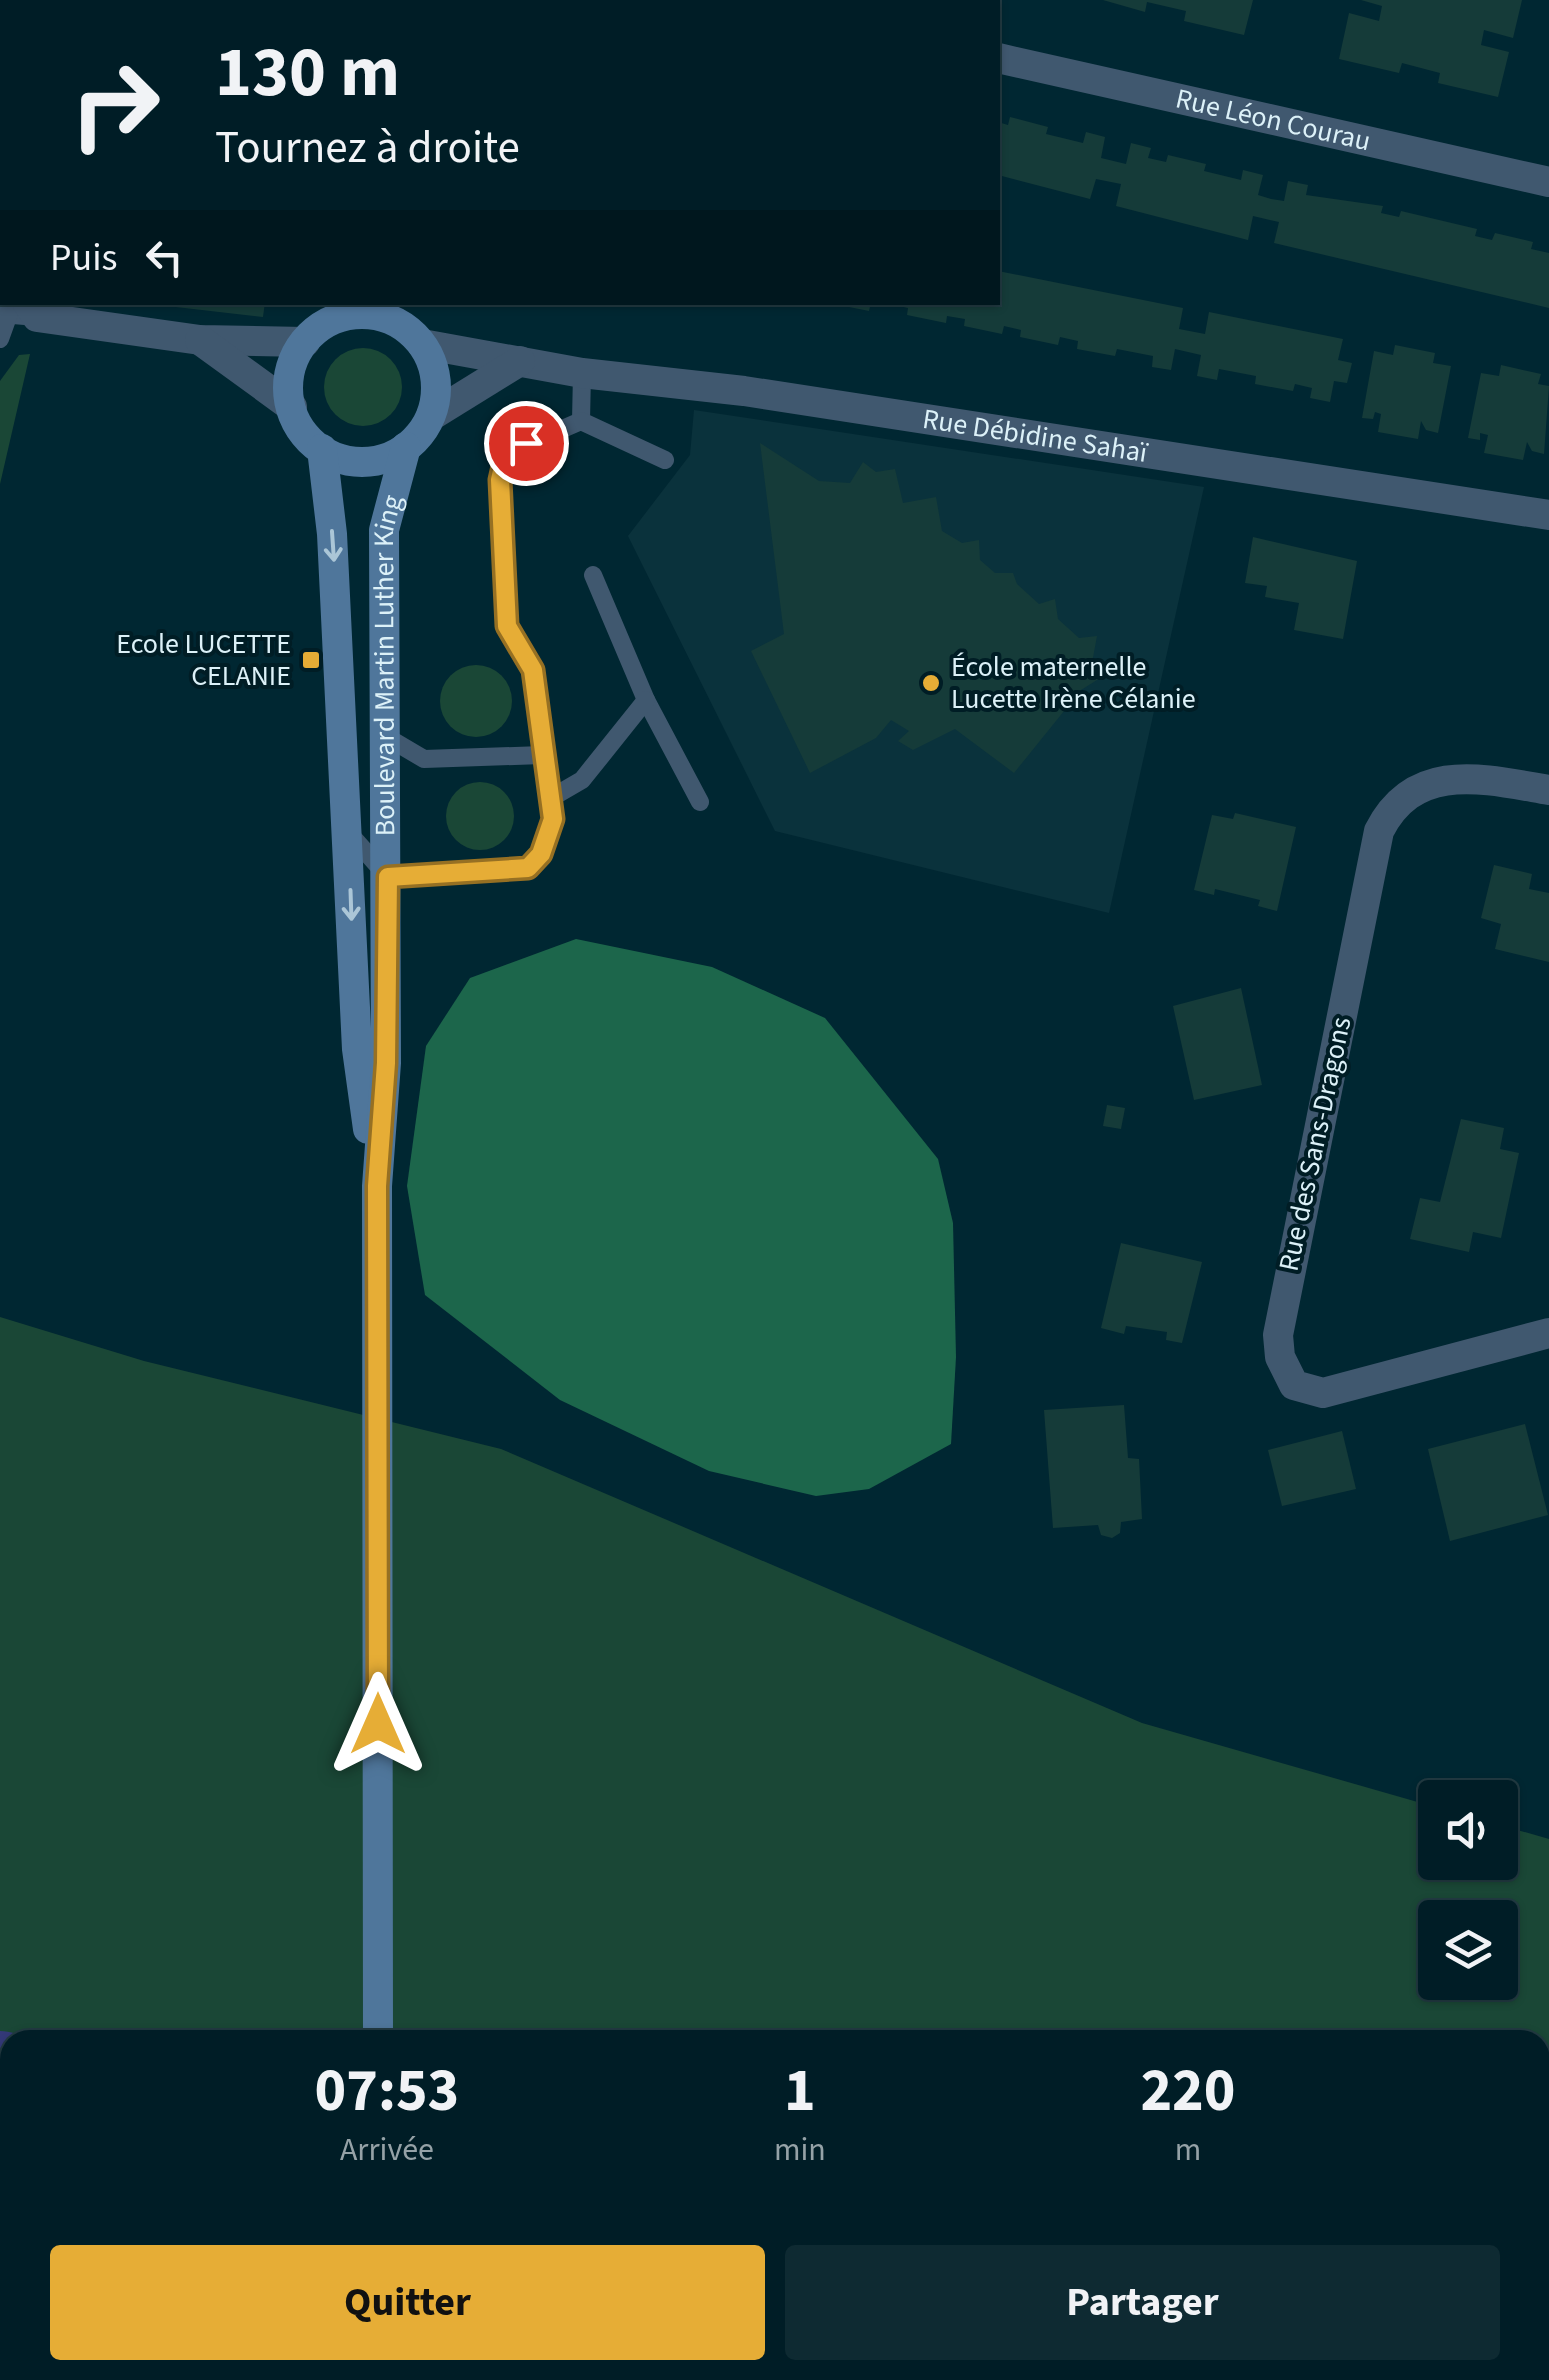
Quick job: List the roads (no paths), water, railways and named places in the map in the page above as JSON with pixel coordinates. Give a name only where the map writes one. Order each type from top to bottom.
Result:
[{"type":"main road","points":[[359,314],[405,324],[434,367],[436,391],[431,416],[406,447],[376,461],[350,461],[322,449],[308,438],[292,407],[290,370],[321,323],[359,314]]},
{"type":"main road","name":"Boulevard Martin Luther King","points":[[378,2030],[377,1186],[386,1063],[388,877],[384,530],[406,447]]},
{"type":"main road","name":"Boulevard Martin Luther King","points":[[322,449],[332,534],[357,1049],[377,1186]]},
{"type":"street","name":"Rue Léon Courau","points":[[1000,58],[1549,182]]},
{"type":"street","points":[[18,312],[200,340],[321,323]]},
{"type":"street","name":"Rue Débidine Sahaï","points":[[405,324],[520,361],[582,373],[744,391],[1549,515]]},
{"type":"street","points":[[200,340],[292,407]]},
{"type":"street","points":[[431,416],[520,361]]},
{"type":"street","name":"Rue des Sans-Dragons","points":[[1549,790],[1484,779],[1430,783],[1399,798],[1379,830],[1278,1335],[1280,1356],[1294,1385],[1322,1393],[1549,1333]]},
{"type":"lane","points":[[0,339],[18,312]]},
{"type":"lane","points":[[580,421],[582,373]]},
{"type":"lane","points":[[348,832],[388,877],[528,868],[541,854],[553,819],[533,670],[507,626],[500,480],[506,453],[580,421],[665,460]]},
{"type":"lane","points":[[593,575],[646,700],[700,802]]},
{"type":"lane","points":[[551,798],[582,780],[646,700]]},
{"type":"lane","points":[[385,736],[424,759],[542,755]]},
{"type":"place","name":"Ecole LUCETTE CELANIE","points":[[311,660]]},
{"type":"place","name":"École maternelle Lucette Irène Célanie","points":[[931,683]]}]
